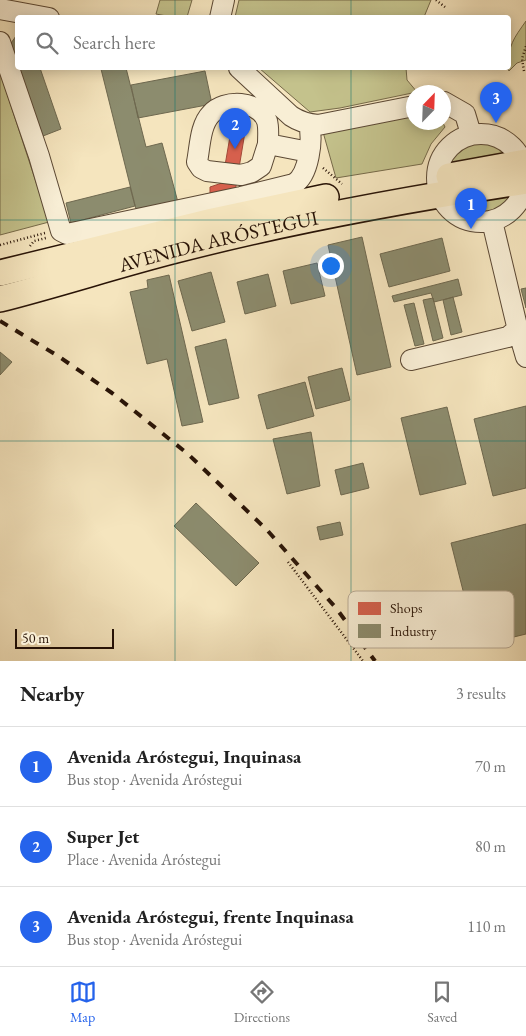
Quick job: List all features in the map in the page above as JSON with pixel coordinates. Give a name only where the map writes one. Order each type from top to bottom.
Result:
[{"type":"main road","name":"AVENIDA ARÓSTEGUI","points":[[8,271],[223,218],[310,200],[438,186],[525,172]]},
{"type":"main road","name":"AVENIDA ARÓSTEGUI","points":[[0,299],[194,245],[438,186]]},
{"type":"street","points":[[221,15],[224,0]]},
{"type":"street","points":[[0,9],[33,15]]},
{"type":"street","points":[[0,42],[39,156],[57,231],[67,234],[294,184],[300,180],[303,174],[309,152],[312,135],[309,124]]},
{"type":"street","points":[[241,70],[292,116],[301,122],[309,124],[318,125],[406,108]]},
{"type":"street","points":[[451,106],[465,114],[471,134]]},
{"type":"street","points":[[485,133],[499,137],[514,147],[525,172],[519,201],[512,210],[492,221],[479,222],[463,218],[447,207],[438,186],[442,157],[456,141],[471,134],[485,133]]},
{"type":"street","points":[[268,144],[309,152]]},
{"type":"street","points":[[492,221],[526,358]]},
{"type":"street","points":[[411,360],[508,337],[515,331],[517,326]]},
{"type":"path","points":[[436,0],[444,7]]},
{"type":"path","points":[[524,71],[522,58],[526,46]]},
{"type":"path","points":[[323,168],[342,184]]},
{"type":"path","points":[[0,245],[57,231]]},
{"type":"path","points":[[30,247],[34,241],[53,236],[57,231]]},
{"type":"path","points":[[288,562],[348,641]]},
{"type":"path","points":[[353,648],[363,661]]},
{"type":"shaded area","points":[[160,0],[192,0],[188,15],[156,14]]},
{"type":"shaded area","points":[[239,0],[431,0],[425,15],[235,15]]},
{"type":"shaded area","points":[[526,21],[526,60],[517,63],[511,69],[511,48],[515,37]]},
{"type":"shaded area","points":[[261,70],[406,70],[407,80],[411,85],[406,85],[406,94],[340,108],[310,112]]},
{"type":"shaded area","points":[[0,72],[49,222],[0,235]]},
{"type":"shaded area","points":[[406,116],[406,130],[443,130],[431,144],[422,164],[336,178],[323,132]]},
{"type":"shaded area","points":[[478,142],[495,144],[508,155],[449,165],[451,156],[464,146]]},
{"type":"shaded area","points":[[510,191],[515,198],[503,209],[491,214],[477,215],[471,213],[465,210],[457,200]]},
{"type":"building: Shops","points":[[234,113],[248,114],[235,192],[210,198],[210,187],[222,183]]},
{"type":"building: Industry","points":[[15,37],[15,62],[9,46]]},
{"type":"building: Industry","points":[[18,70],[41,70],[61,129],[43,136]]},
{"type":"building: Industry","points":[[101,70],[127,70],[146,147],[162,143],[179,206],[137,213]]},
{"type":"building: Industry","points":[[205,71],[212,104],[138,118],[131,85]]},
{"type":"building: Industry","points":[[130,187],[135,206],[71,223],[66,203]]},
{"type":"building: Industry","points":[[362,237],[391,367],[357,375],[328,245]]},
{"type":"building: Industry","points":[[442,238],[450,271],[389,287],[380,254]]},
{"type":"building: Industry","points":[[317,263],[325,296],[291,304],[283,271]]},
{"type":"building: Industry","points":[[211,272],[225,322],[192,331],[178,281]]},
{"type":"building: Industry","points":[[268,274],[276,306],[245,314],[237,282]]},
{"type":"building: Industry","points":[[169,275],[203,422],[182,426],[167,359],[147,364],[130,292],[148,288],[147,280]]},
{"type":"building: Industry","points":[[458,279],[462,295],[434,302],[431,293],[394,302],[392,296]]},
{"type":"building: Industry","points":[[526,288],[526,308],[521,289]]},
{"type":"building: Industry","points":[[453,297],[462,332],[451,335],[443,300]]},
{"type":"building: Industry","points":[[433,298],[443,338],[433,341],[423,300]]},
{"type":"building: Industry","points":[[414,303],[424,344],[415,346],[404,305]]},
{"type":"building: Industry","points":[[226,339],[239,398],[209,405],[195,347]]},
{"type":"building: Industry","points":[[0,352],[12,362],[0,375]]},
{"type":"building: Industry","points":[[342,368],[350,400],[316,409],[308,377]]},
{"type":"building: Industry","points":[[305,382],[314,416],[267,429],[258,395]]},
{"type":"building: Industry","points":[[526,406],[526,488],[493,496],[474,419]]},
{"type":"building: Industry","points":[[447,407],[466,484],[420,495],[401,418]]},
{"type":"building: Industry","points":[[311,432],[320,486],[287,494],[273,439]]},
{"type":"building: Industry","points":[[363,463],[369,488],[341,495],[335,470]]},
{"type":"building: Industry","points":[[196,503],[259,563],[236,586],[174,526]]},
{"type":"building: Industry","points":[[340,522],[343,535],[320,540],[317,527]]},
{"type":"building: Industry","points":[[526,524],[526,634],[514,637],[514,591],[463,591],[451,543]]},
{"type":"railway","points":[[0,321],[58,356],[112,393],[188,454],[267,530],[336,608],[348,624]]},
{"type":"railway","points":[[365,648],[375,661]]},
{"type":"place","name":"Avenida Aróstegui, frente Inquinasa","points":[[496,123]]},
{"type":"place","name":"Super Jet","points":[[235,149]]},
{"type":"place","name":"Avenida Aróstegui, Inquinasa","points":[[471,229]]}]
